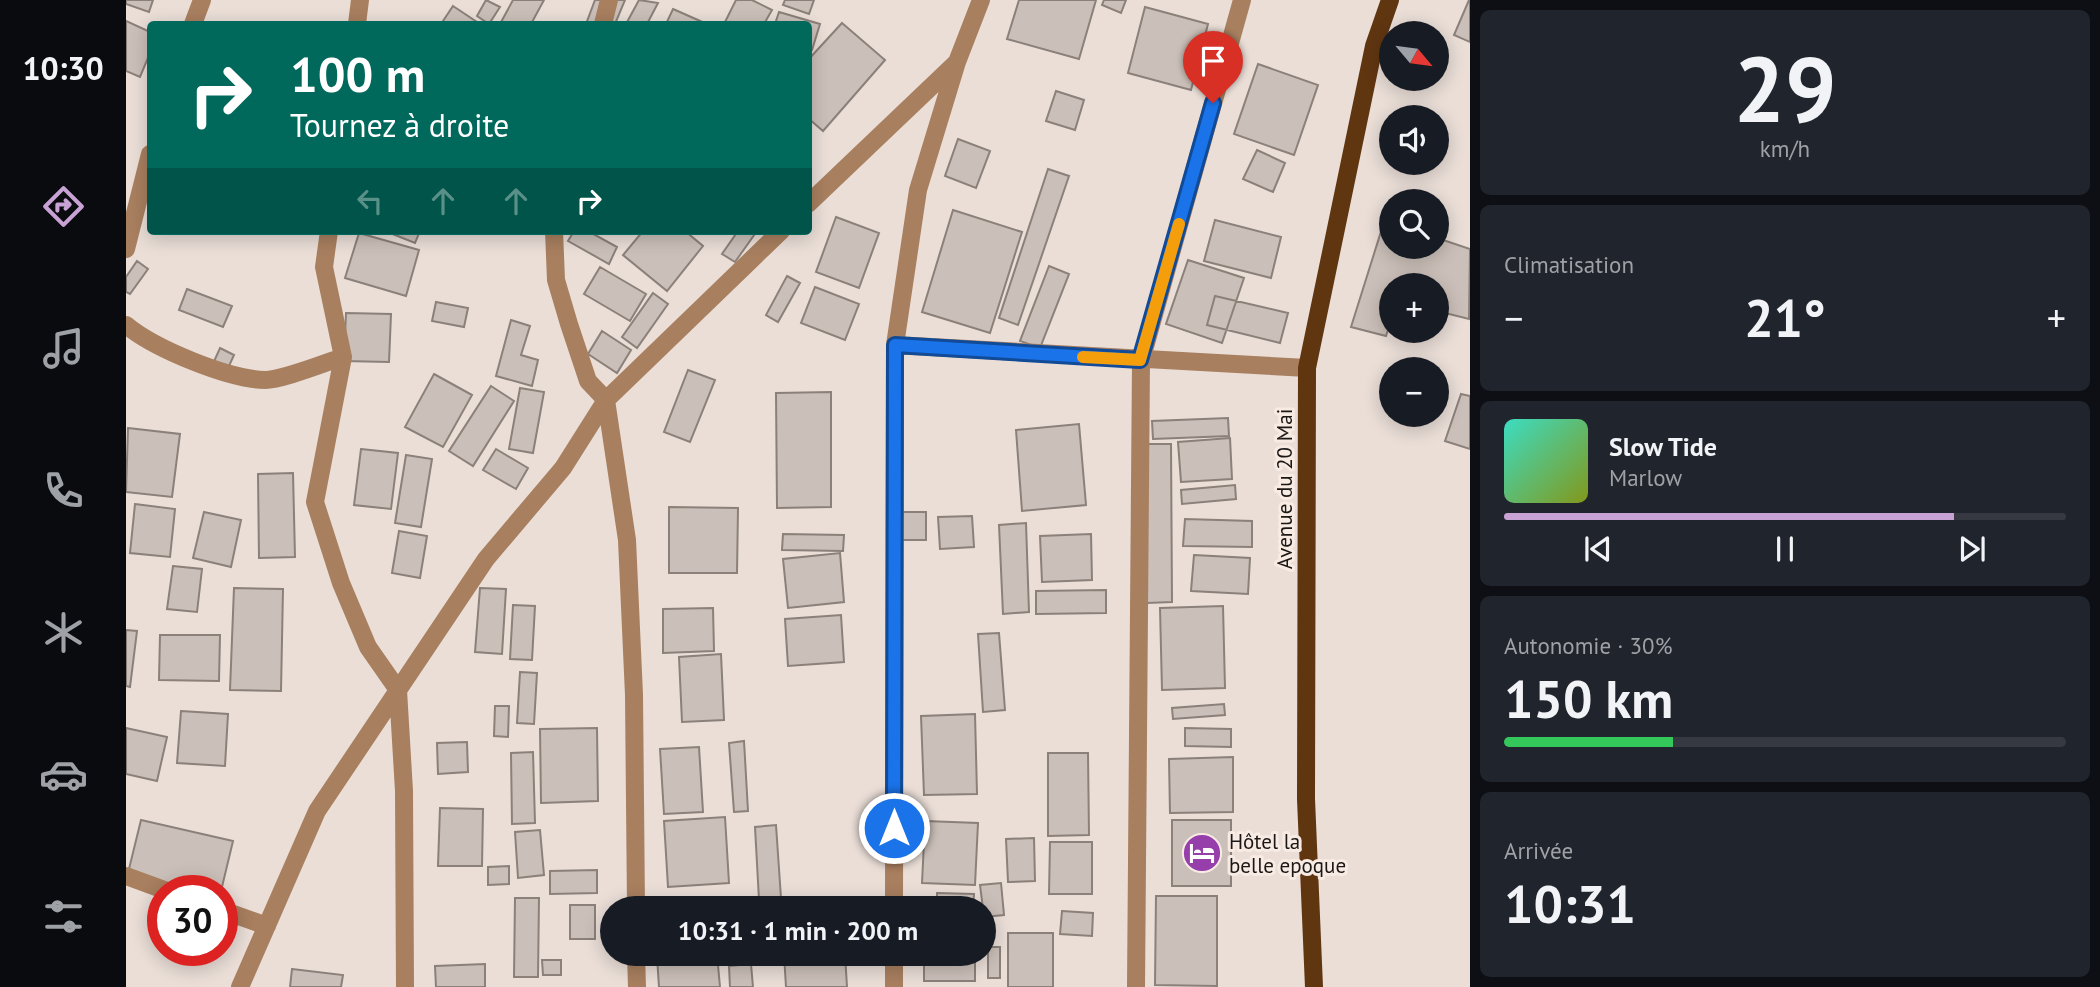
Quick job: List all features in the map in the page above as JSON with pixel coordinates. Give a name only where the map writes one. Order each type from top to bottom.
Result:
[{"type":"main road","name":"Avenue du 20 Mai","points":[[1314,987],[1306,799],[1307,368],[1374,46],[1390,0]]},
{"type":"street","points":[[194,21],[202,0]]},
{"type":"street","points":[[357,21],[360,0]]},
{"type":"street","points":[[604,21],[609,0]]},
{"type":"street","points":[[894,896],[895,345],[918,190],[957,62],[981,0]]},
{"type":"street","points":[[1136,987],[1140,360],[1242,0]]},
{"type":"street","points":[[812,200],[957,62]]},
{"type":"street","points":[[126,249],[147,166]]},
{"type":"street","points":[[328,235],[324,267],[343,357],[315,502],[341,583],[368,647],[398,690],[404,791],[405,987]]},
{"type":"street","points":[[554,235],[556,280],[569,324],[588,381],[606,400],[627,540],[634,695],[636,896]]},
{"type":"street","points":[[240,987],[317,811],[486,559],[563,468],[606,400],[777,235]]},
{"type":"street","points":[[126,325],[140,337],[201,365],[266,380],[343,357]]},
{"type":"street","points":[[895,345],[1307,368]]},
{"type":"street","points":[[126,876],[147,884]]},
{"type":"street","points":[[238,916],[267,926]]},
{"type":"street","points":[[636,966],[637,987]]},
{"type":"street","points":[[894,966],[894,987]]},
{"type":"building","points":[[126,0],[153,0],[149,12],[126,4]]},
{"type":"building","points":[[486,0],[500,7],[491,21],[484,21],[477,16]]},
{"type":"building","points":[[513,0],[544,0],[533,21],[502,21]]},
{"type":"building","points":[[595,0],[625,0],[616,21],[587,21]]},
{"type":"building","points":[[639,0],[658,3],[649,21],[628,21]]},
{"type":"building","points":[[736,0],[752,0],[772,10],[766,21],[726,21]]},
{"type":"building","points":[[785,0],[814,0],[809,14],[783,5]]},
{"type":"building","points":[[1019,0],[1096,0],[1079,59],[1007,39]]},
{"type":"building","points":[[1104,0],[1126,0],[1121,13],[1102,5]]},
{"type":"building","points":[[1470,0],[1470,42],[1454,35]]},
{"type":"building","points":[[453,6],[476,21],[443,21]]},
{"type":"building","points":[[1145,7],[1208,24],[1191,90],[1128,73]]},
{"type":"building","points":[[673,9],[700,21],[667,21]]},
{"type":"building","points":[[779,12],[810,21],[776,21]]},
{"type":"building","points":[[126,21],[147,31],[147,60],[140,77],[126,71]]},
{"type":"building","points":[[812,22],[820,24],[812,50]]},
{"type":"building","points":[[842,23],[885,60],[823,131],[812,121],[812,56]]},
{"type":"building","points":[[1258,64],[1318,85],[1294,155],[1234,134]]},
{"type":"building","points":[[1056,91],[1084,100],[1075,130],[1046,121]]},
{"type":"building","points":[[958,139],[990,151],[976,188],[945,176]]},
{"type":"building","points":[[1257,150],[1285,163],[1273,192],[1243,179]]},
{"type":"building","points":[[1048,169],[1069,176],[1018,325],[999,318]]},
{"type":"building","points":[[953,210],[1022,232],[990,333],[922,312]]},
{"type":"building","points":[[836,217],[879,233],[859,288],[816,272]]},
{"type":"building","points":[[1215,220],[1281,237],[1271,278],[1204,261]]},
{"type":"building","points":[[358,235],[419,250],[406,296],[345,278]]},
{"type":"building","points":[[395,235],[418,235],[415,243]]},
{"type":"building","points":[[572,235],[595,235],[617,247],[609,264],[568,241]]},
{"type":"building","points":[[640,235],[690,235],[703,246],[667,291],[623,255]]},
{"type":"building","points":[[735,235],[754,235],[735,262],[722,254]]},
{"type":"building","points":[[1379,238],[1379,259],[1449,259],[1449,242],[1470,249],[1469,319],[1449,314],[1449,273],[1379,273],[1379,334],[1351,327]]},
{"type":"building","points":[[1188,260],[1244,278],[1222,343],[1166,324]]},
{"type":"building","points":[[137,261],[148,269],[130,294],[126,292],[126,277]]},
{"type":"building","points":[[1049,266],[1069,274],[1040,348],[1020,341]]},
{"type":"building","points":[[600,267],[646,294],[630,321],[584,294]]},
{"type":"building","points":[[787,276],[800,283],[778,322],[766,315]]},
{"type":"building","points":[[815,287],[859,304],[845,340],[801,323]]},
{"type":"building","points":[[187,289],[232,306],[223,327],[179,310]]},
{"type":"building","points":[[653,293],[668,304],[637,348],[622,337]]},
{"type":"building","points":[[1215,296],[1288,313],[1280,343],[1207,325]]},
{"type":"building","points":[[436,302],[468,308],[464,327],[432,321]]},
{"type":"building","points":[[346,313],[391,314],[389,362],[344,361]]},
{"type":"building","points":[[511,320],[530,326],[521,355],[538,360],[532,386],[496,376]]},
{"type":"building","points":[[602,331],[631,350],[617,373],[588,354]]},
{"type":"building","points":[[220,348],[234,355],[225,375],[211,368]]},
{"type":"building","points":[[688,370],[715,380],[690,442],[664,432]]},
{"type":"building","points":[[434,374],[472,395],[443,447],[405,427]]},
{"type":"building","points":[[491,386],[514,401],[473,466],[449,451]]},
{"type":"building","points":[[520,388],[544,392],[533,453],[509,449]]},
{"type":"building","points":[[831,392],[831,507],[777,508],[776,393]]},
{"type":"building","points":[[1461,394],[1470,396],[1470,449],[1445,441]]},
{"type":"building","points":[[1228,418],[1229,436],[1153,439],[1152,421]]},
{"type":"building","points":[[1079,424],[1086,505],[1022,511],[1016,430]]},
{"type":"building","points":[[128,428],[180,434],[172,497],[126,492]]},
{"type":"building","points":[[1230,438],[1232,479],[1181,482],[1178,442]]},
{"type":"building","points":[[1146,444],[1171,444],[1172,602],[1147,603]]},
{"type":"building","points":[[361,449],[398,453],[391,509],[354,505]]},
{"type":"building","points":[[496,449],[528,468],[516,489],[483,470]]},
{"type":"building","points":[[406,455],[432,459],[421,527],[395,523]]},
{"type":"building","points":[[293,473],[295,557],[259,558],[258,474]]},
{"type":"building","points":[[1235,485],[1236,499],[1182,504],[1181,490]]},
{"type":"building","points":[[135,504],[175,509],[170,557],[130,553]]},
{"type":"building","points":[[669,507],[738,508],[737,573],[669,573]]},
{"type":"building","points":[[204,512],[241,520],[231,567],[193,558]]},
{"type":"building","points":[[902,512],[926,512],[926,540],[902,540]]},
{"type":"building","points":[[972,516],[974,547],[940,549],[938,517]]},
{"type":"building","points":[[1185,519],[1252,521],[1252,547],[1183,546]]},
{"type":"building","points":[[1026,523],[1029,612],[1003,614],[999,525]]},
{"type":"building","points":[[399,531],[427,536],[420,578],[392,573]]},
{"type":"building","points":[[783,534],[844,535],[843,551],[782,550]]},
{"type":"building","points":[[1091,534],[1092,580],[1042,582],[1040,536]]},
{"type":"building","points":[[840,553],[844,602],[788,608],[783,559]]},
{"type":"building","points":[[1194,555],[1250,558],[1248,594],[1191,591]]},
{"type":"building","points":[[173,566],[202,569],[197,612],[167,609]]},
{"type":"building","points":[[234,588],[283,589],[281,691],[230,690]]},
{"type":"building","points":[[480,588],[506,589],[502,654],[475,652]]},
{"type":"building","points":[[1106,590],[1106,613],[1036,614],[1036,591]]},
{"type":"building","points":[[513,605],[535,606],[532,660],[510,659]]},
{"type":"building","points":[[1223,606],[1225,688],[1162,690],[1160,608]]},
{"type":"building","points":[[713,608],[714,651],[663,653],[663,609]]},
{"type":"building","points":[[841,615],[844,662],[788,666],[785,619]]},
{"type":"building","points":[[126,630],[137,631],[130,687],[126,686]]},
{"type":"building","points":[[999,633],[1005,710],[983,712],[978,634]]},
{"type":"building","points":[[160,635],[220,635],[219,681],[159,680]]},
{"type":"building","points":[[721,654],[724,720],[682,722],[679,657]]},
{"type":"building","points":[[520,672],[537,673],[534,724],[517,723]]},
{"type":"building","points":[[1224,704],[1225,715],[1173,719],[1172,708]]},
{"type":"building","points":[[495,706],[509,706],[508,737],[494,736]]},
{"type":"building","points":[[181,711],[228,714],[225,766],[177,763]]},
{"type":"building","points":[[975,714],[977,794],[924,795],[921,716]]},
{"type":"building","points":[[126,728],[167,737],[157,781],[126,774]]},
{"type":"building","points":[[597,728],[598,801],[541,803],[540,729]]},
{"type":"building","points":[[1185,728],[1231,729],[1231,747],[1185,746]]},
{"type":"building","points":[[744,741],[748,811],[734,812],[729,743]]},
{"type":"building","points":[[467,742],[468,772],[438,774],[437,743]]},
{"type":"building","points":[[699,747],[703,812],[664,814],[660,749]]},
{"type":"building","points":[[533,752],[535,823],[512,824],[511,753]]},
{"type":"building","points":[[1048,753],[1088,753],[1089,835],[1048,836]]},
{"type":"building","points":[[1233,757],[1233,812],[1170,813],[1169,759]]},
{"type":"building","points":[[440,808],[483,809],[482,866],[438,866]]},
{"type":"building","points":[[725,817],[729,883],[668,887],[664,821]]},
{"type":"building","points":[[141,820],[233,841],[225,875],[147,875],[147,882],[127,877]]},
{"type":"building","name":"Hôtel la belle epoque","points":[[1172,820],[1231,820],[1231,886],[1172,886]]},
{"type":"building","points":[[925,821],[978,823],[975,885],[922,883]]},
{"type":"building","points":[[776,825],[781,896],[759,896],[755,827]]},
{"type":"building","points":[[540,830],[544,875],[518,878],[515,832]]},
{"type":"building","points":[[1034,838],[1035,881],[1008,882],[1006,839]]},
{"type":"building","points":[[1050,842],[1092,842],[1092,894],[1049,894]]},
{"type":"building","points":[[509,866],[509,884],[488,885],[488,867]]},
{"type":"building","points":[[597,870],[597,893],[550,894],[550,871]]},
{"type":"building","points":[[1001,883],[1004,915],[996,916],[996,896],[981,896],[980,885]]},
{"type":"building","points":[[937,893],[974,894],[974,896],[937,896]]},
{"type":"building","points":[[1156,896],[1217,896],[1217,986],[1155,985]]},
{"type":"building","points":[[515,898],[539,898],[538,977],[514,977]]},
{"type":"building","points":[[570,905],[595,905],[595,939],[570,939]]},
{"type":"building","points":[[1062,911],[1093,913],[1092,936],[1060,934]]},
{"type":"building","points":[[1008,933],[1053,933],[1053,987],[1008,987]]},
{"type":"building","points":[[996,947],[1000,947],[1000,978],[988,978],[988,966],[996,966]]},
{"type":"building","points":[[542,960],[561,960],[561,975],[543,975]]},
{"type":"building","points":[[485,964],[485,987],[436,987],[435,966]]},
{"type":"building","points":[[658,966],[718,966],[720,987],[659,987]]},
{"type":"building","points":[[729,966],[751,966],[753,987],[730,987]]},
{"type":"building","points":[[785,966],[846,966],[847,987],[786,987]]},
{"type":"building","points":[[924,966],[975,966],[975,981],[924,981]]},
{"type":"building","points":[[292,969],[343,975],[341,987],[290,987]]},
{"type":"slow traffic","points":[[1083,357],[1140,360],[1179,224]]},
{"type":"place","name":"Hôtel la belle epoque","points":[[1202,853]]},
{"type":"route","points":[[894,828],[895,345],[1140,360],[1213,103]]}]
